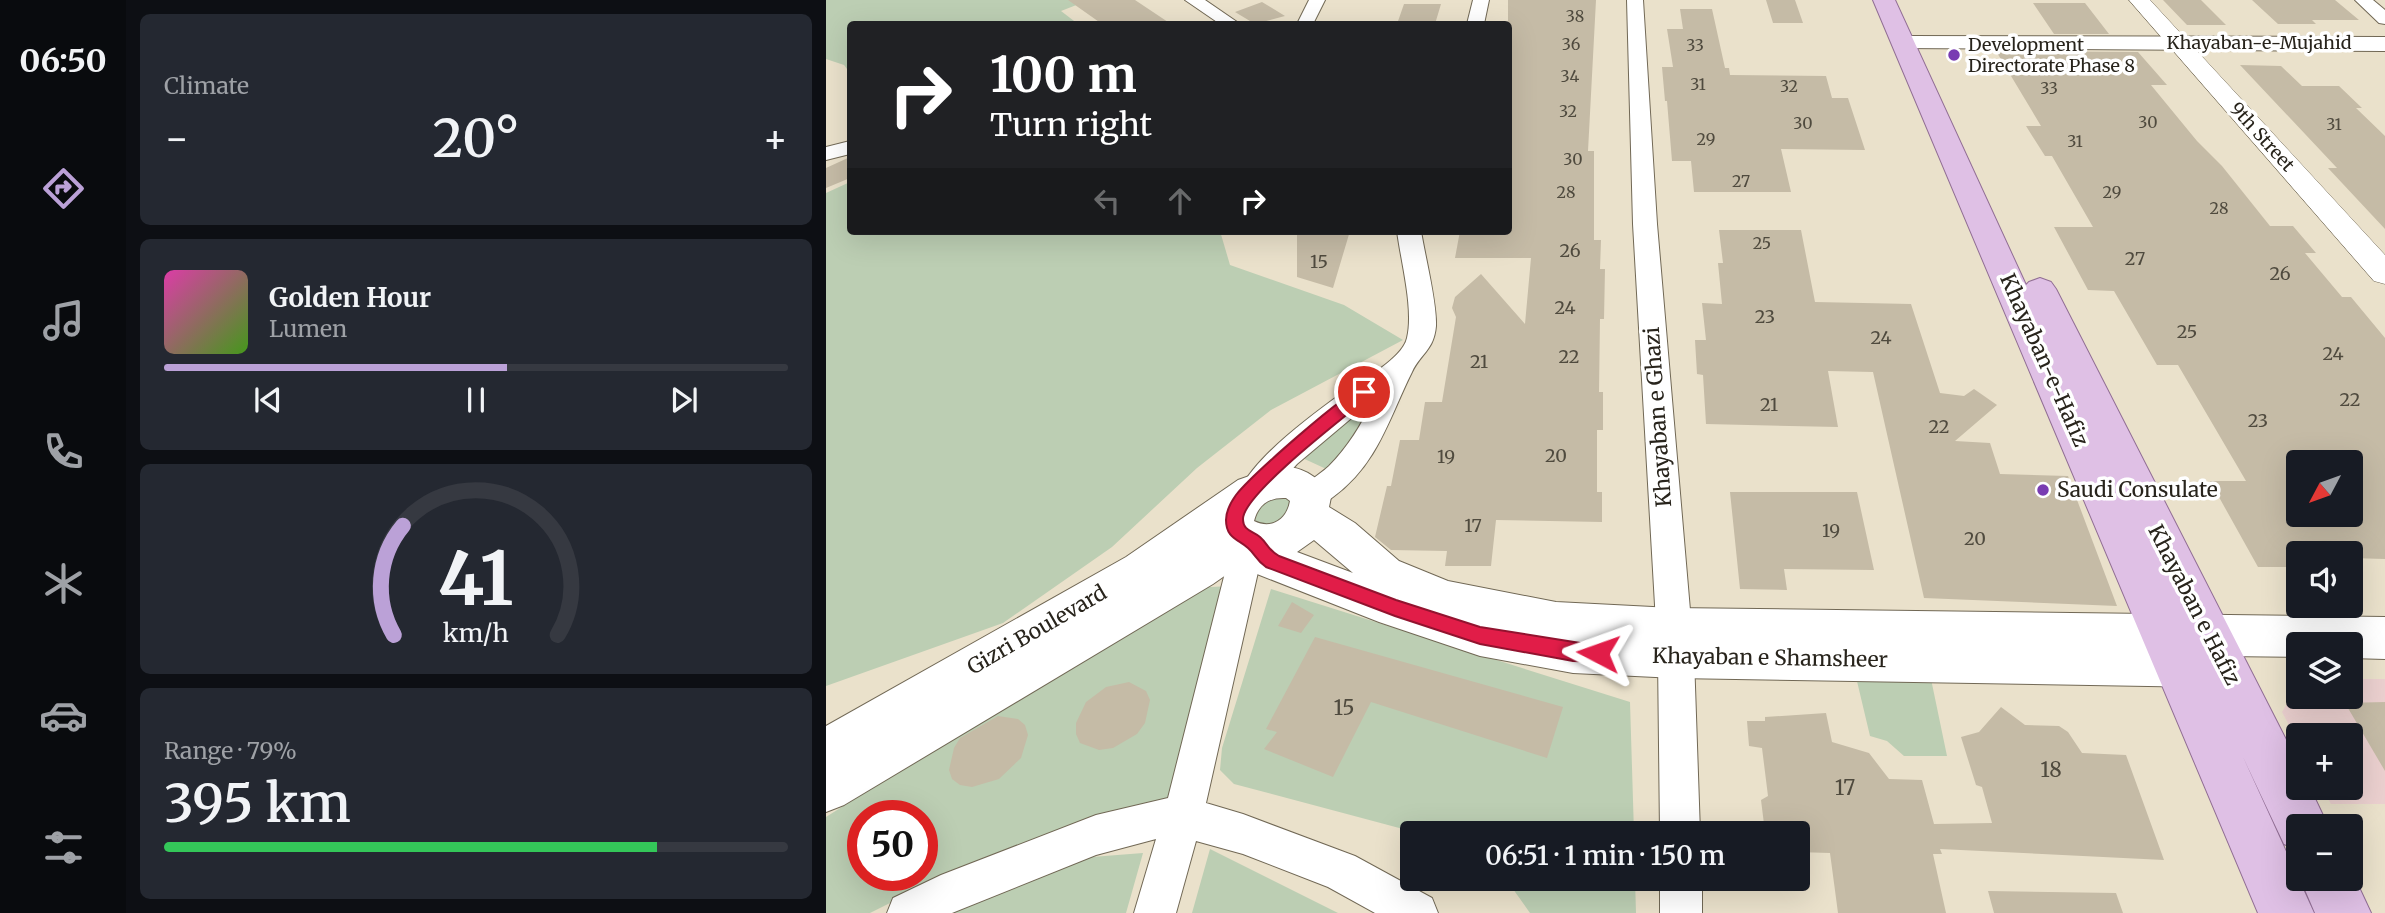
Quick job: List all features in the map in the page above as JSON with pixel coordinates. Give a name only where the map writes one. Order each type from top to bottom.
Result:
[{"type":"main road","name":"Khayaban-e-Hafiz","points":[[1885,0],[1914,43]]},
{"type":"main road","name":"Khayaban-e-Hafiz","points":[[1901,0],[1914,43],[2194,650],[2286,913]]},
{"type":"main road","name":"Khayaban-e-Mujahid","points":[[1914,43],[2385,44]]},
{"type":"main road","name":"Khayaban e Shamsheer","points":[[1674,643],[1445,600],[1384,574],[1311,506],[1303,487],[1293,483],[1269,483],[1249,522],[1261,554],[1272,561],[1395,608],[1480,636],[1573,652],[1674,643],[2194,650],[2385,638]]},
{"type":"main road","points":[[1249,522],[1271,543],[1287,538],[1302,528],[1311,506]]},
{"type":"main road","name":"Gizri Boulevard","points":[[826,753],[1141,570],[1249,522]]},
{"type":"main road","name":"Gizri Boulevard","points":[[826,787],[1198,571],[1249,522]]},
{"type":"main road","name":"Khayaban e Hafiz","points":[[2194,650],[2295,814]]},
{"type":"main road","points":[[2333,891],[2343,913]]},
{"type":"street","points":[[1193,0],[1226,21]]},
{"type":"street","points":[[1306,21],[1317,0]]},
{"type":"street","points":[[1477,21],[1481,0]]},
{"type":"street","name":"Khayaban e Ghazi","points":[[1635,0],[1645,224],[1674,643],[1680,821]]},
{"type":"street","name":"9th Street","points":[[2139,0],[2385,274]]},
{"type":"street","points":[[2363,0],[2385,19]]},
{"type":"street","points":[[826,154],[847,148]]},
{"type":"street","points":[[1155,913],[1183,817],[1249,522],[1286,456],[1346,404],[1400,367],[1419,345],[1423,324],[1410,235]]},
{"type":"street","points":[[1311,506],[1341,473],[1386,407],[1400,367]]},
{"type":"street","points":[[908,913],[941,896],[1096,835],[1155,819],[1183,817],[1243,834],[1340,871],[1417,913]]},
{"type":"street","points":[[1681,891],[1681,913]]},
{"type":"shaded area","points":[[2363,679],[2385,679],[2385,804],[2331,804],[2329,800],[2363,800],[2363,723],[2288,723],[2282,712],[2286,705],[2286,709],[2363,709]]},
{"type":"green space","points":[[826,0],[1073,0],[1079,4],[1061,11],[1074,21],[847,21],[847,69],[844,65],[826,59]]},
{"type":"green space","points":[[847,183],[847,235],[1221,235],[1230,265],[1344,305],[1403,340],[1271,410],[1197,468],[1112,547],[1003,623],[826,686],[826,193]]},
{"type":"green space","points":[[1380,395],[1335,473],[1298,456]]},
{"type":"green space","points":[[1298,498],[1276,527],[1255,522],[1252,517],[1258,499]]},
{"type":"green space","points":[[1232,586],[1173,802],[938,880],[938,800],[853,800],[1188,588]]},
{"type":"green space","points":[[1271,589],[1630,702],[1634,821],[1400,821],[1400,828],[1234,784],[1220,770],[1222,748]]},
{"type":"green space","points":[[1856,677],[1931,679],[1947,756],[1904,756],[1887,741],[1870,736]]},
{"type":"green space","points":[[847,804],[847,891],[914,891],[870,913],[826,913],[826,817]]},
{"type":"green space","points":[[1210,849],[1338,913],[1192,913]]},
{"type":"green space","points":[[1143,853],[1126,913],[948,913],[1079,858]]},
{"type":"green space","points":[[1514,891],[1635,891],[1636,913],[1530,913]]},
{"type":"building","points":[[1068,0],[1135,0],[1166,21],[1098,21]]},
{"type":"building","points":[[1508,0],[1596,0],[1588,151],[1594,151],[1594,240],[1601,240],[1600,269],[1605,269],[1604,319],[1600,319],[1599,392],[1603,392],[1603,430],[1597,430],[1597,492],[1602,492],[1602,522],[1496,520],[1491,566],[1445,566],[1447,551],[1391,550],[1375,537],[1387,486],[1391,486],[1400,440],[1419,440],[1425,402],[1442,402],[1456,317],[1452,308],[1455,297],[1481,274],[1525,324],[1531,258],[1455,258],[1459,235],[1512,235],[1512,21],[1508,21]]},
{"type":"building","points":[[1766,0],[1795,0],[1803,23],[1773,23]]},
{"type":"building","points":[[2163,0],[2201,0],[2226,25],[2187,25]]},
{"type":"building","points":[[2252,0],[2335,0],[2359,20],[2312,20],[2316,24],[2278,24]]},
{"type":"building","points":[[1262,2],[1285,16],[1266,21],[1250,21],[1235,12]]},
{"type":"building","points":[[2033,3],[2085,3],[2109,34],[2054,34]]},
{"type":"building","points":[[1404,4],[1441,4],[1436,21],[1398,21]]},
{"type":"building","points":[[1680,9],[1712,9],[1725,68],[1729,68],[1730,75],[1826,76],[1832,98],[1848,98],[1865,150],[1781,149],[1791,192],[1694,192],[1691,161],[1672,161],[1662,67],[1673,67],[1667,29],[1683,29]]},
{"type":"building","points":[[1996,51],[2138,52],[2167,85],[2151,85],[2270,226],[2293,226],[2316,253],[2305,253],[2342,297],[2351,297],[2385,338],[2385,559],[2363,558],[2363,541],[2286,541],[2286,567],[2258,567],[2210,481],[2246,481],[2178,365],[2157,365],[2114,291],[2088,290],[2054,227],[2093,227],[2052,156],[2045,156],[2026,126],[2041,126]]},
{"type":"building","points":[[2240,65],[2281,66],[2302,86],[2339,86],[2362,108],[2356,108],[2385,136],[2385,229],[2328,168],[2337,168]]},
{"type":"building","points":[[847,158],[847,179],[826,188],[826,168]]},
{"type":"building","points":[[1719,230],[1801,230],[1815,302],[1911,304],[1940,393],[1964,396],[1974,389],[1997,405],[1955,441],[1990,443],[2000,474],[2068,476],[2117,606],[1924,598],[1873,372],[1828,371],[1838,427],[1706,424],[1703,375],[1697,374],[1695,340],[1706,340],[1702,303],[1722,304],[1718,263],[1723,263]]},
{"type":"building","points":[[1297,235],[1349,235],[1333,288],[1297,277]]},
{"type":"building","points":[[1730,492],[1857,492],[1874,570],[1784,569],[1787,590],[1740,589]]},
{"type":"building","points":[[1292,602],[1314,615],[1301,633],[1278,626]]},
{"type":"building","points":[[1315,637],[1563,707],[1547,758],[1371,702],[1333,777],[1264,749],[1277,732],[1266,729]]},
{"type":"building","points":[[1129,682],[1146,691],[1150,700],[1145,723],[1137,734],[1113,748],[1099,750],[1080,743],[1076,734],[1076,723],[1086,702],[1106,687]]},
{"type":"building","points":[[2385,702],[2385,771],[2363,734],[2363,723],[2357,723],[2349,709],[2363,709],[2363,703]]},
{"type":"building","points":[[2001,707],[2025,725],[2059,726],[2068,732],[2082,753],[2126,755],[2164,860],[1940,849],[1942,854],[1933,854],[1946,913],[1838,913],[1830,853],[1810,852],[1810,821],[1764,821],[1761,800],[1768,796],[1762,748],[1749,746],[1747,721],[1765,721],[1765,717],[1826,713],[1832,742],[1869,753],[1889,779],[1922,780],[1934,824],[1992,823],[1982,787],[1976,785],[1961,737],[1979,732]]},
{"type":"building","points":[[998,716],[1018,719],[1025,725],[1028,735],[1021,758],[999,779],[972,787],[960,785],[952,779],[949,770],[954,748],[960,738]]},
{"type":"building","points":[[1988,891],[2116,893],[2123,913],[1994,913]]},
{"type":"place","name":"Development Directorate Phase 8","points":[[1954,55]]},
{"type":"place","name":"Saudi Consulate","points":[[2043,490]]},
{"type":"route","points":[[1364,392],[1346,404],[1286,456],[1243,499],[1236,509],[1234,520],[1237,530],[1254,542],[1261,554],[1272,561],[1395,608],[1480,636],[1573,652],[1598,653]]}]
